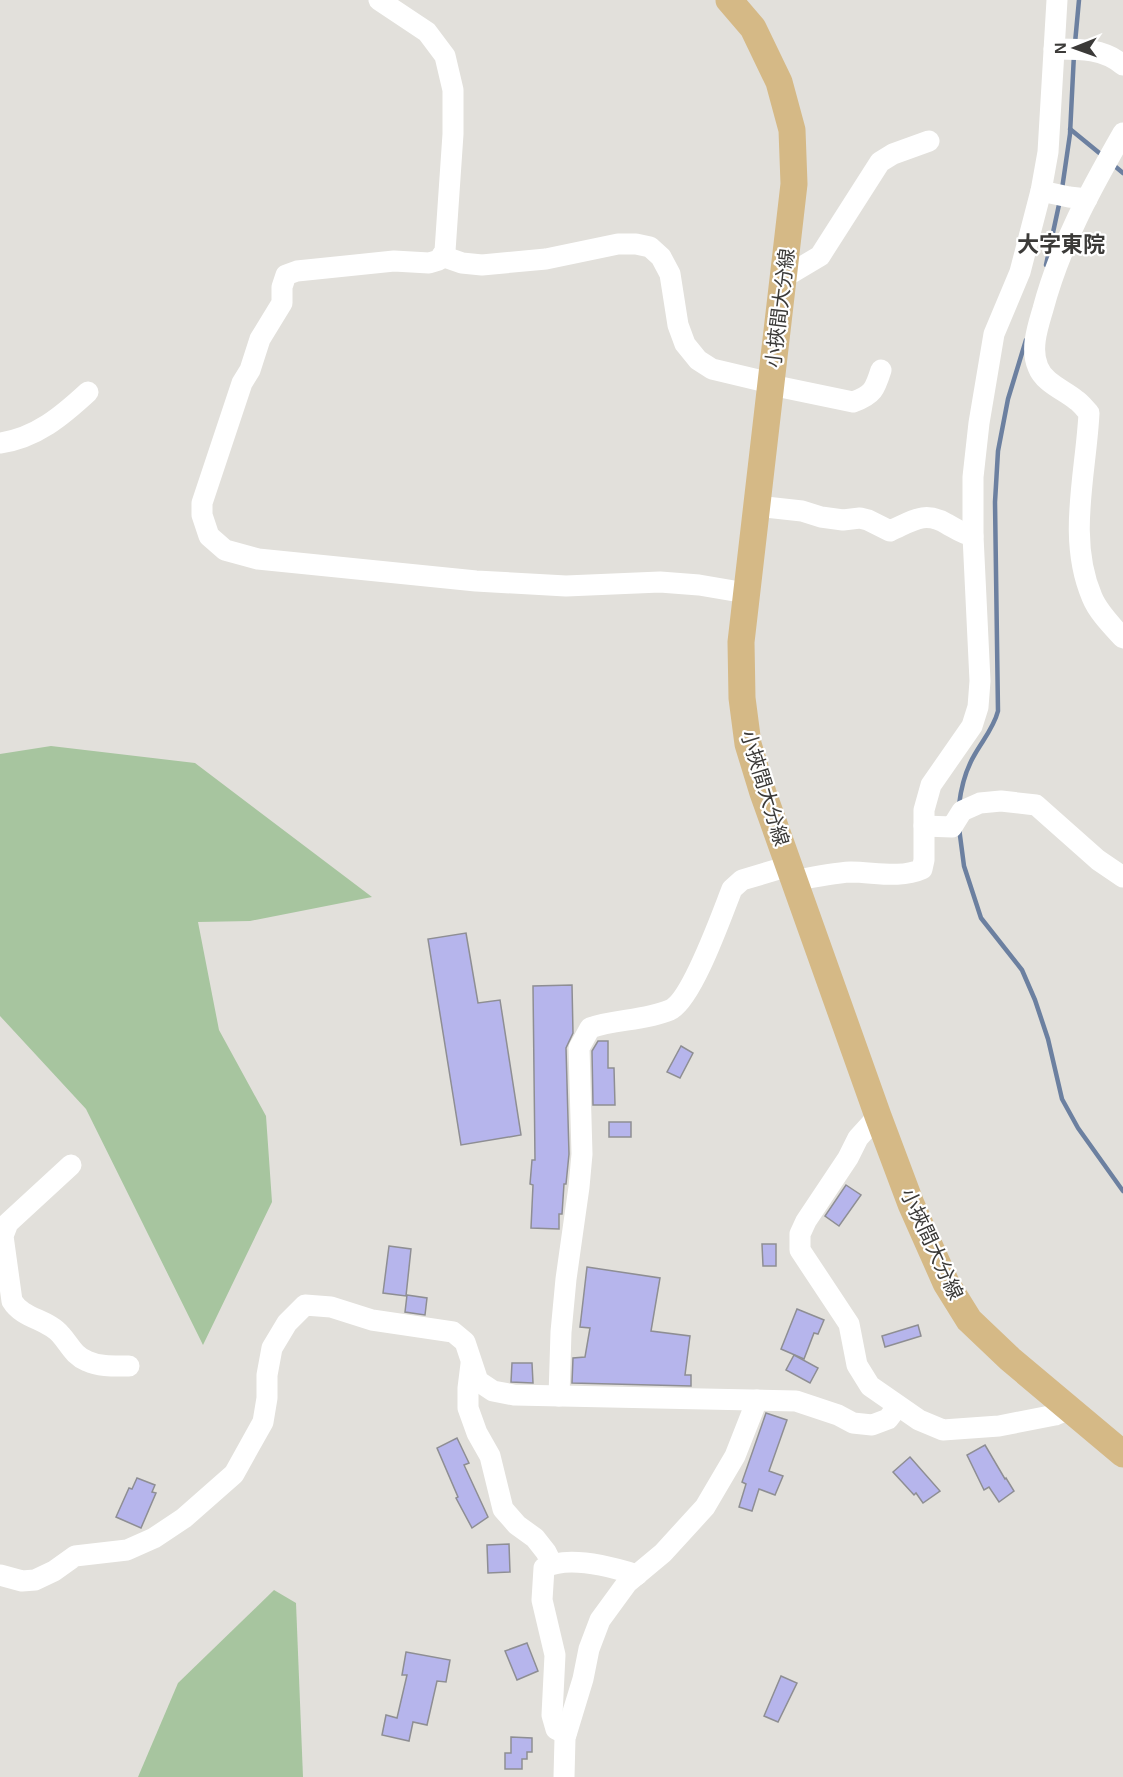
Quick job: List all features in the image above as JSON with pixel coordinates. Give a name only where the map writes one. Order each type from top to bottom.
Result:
[{"type":"main road","name":"小挾間大分線","points":[[729,0],[753,28],[779,82],[792,130],[794,184],[741,642],[742,698],[748,744],[878,1116],[911,1204],[946,1283],[969,1320],[1010,1359],[1123,1455]]},
{"type":"street","points":[[379,0],[427,32],[445,56],[453,90],[453,134],[445,251],[440,260],[429,263],[394,261],[297,271],[286,275],[282,287],[282,303],[260,339],[250,370],[242,383],[202,503],[202,515],[209,536],[225,550],[258,559],[476,581],[566,586],[660,582],[699,585],[746,593]]},
{"type":"street","points":[[559,1396],[562,1321],[582,1154],[579,1048],[590,1028],[606,1022],[640,1018],[672,1009],[686,995],[732,889],[742,880],[792,873],[913,873],[922,869],[924,810],[931,785],[972,726],[978,707],[980,681],[973,536],[973,477],[979,423],[994,334],[1020,272],[1043,192],[1048,152],[1057,0]]},
{"type":"street","points":[[1053,50],[1081,49],[1107,54],[1123,65]]},
{"type":"street","points":[[1123,133],[1078,198],[1072,226],[1050,282],[1037,328],[1035,354],[1038,369],[1054,386],[1077,401],[1089,413],[1079,511],[1083,570],[1092,599],[1123,638]]},
{"type":"street","points":[[783,278],[820,256],[880,162],[892,154],[929,141]]},
{"type":"street","points":[[1043,192],[1078,198]]},
{"type":"street","points":[[442,256],[462,263],[482,265],[546,259],[618,244],[650,247],[661,257],[670,274],[672,300],[685,344],[698,360],[712,369],[853,402],[865,398],[875,389],[881,370]]},
{"type":"street","points":[[0,443],[31,436],[70,409],[88,392]]},
{"type":"street","points":[[756,506],[802,511],[843,520],[860,518],[890,531],[913,520],[929,517],[939,519],[964,534],[973,536]]},
{"type":"street","points":[[924,826],[952,827],[962,811],[980,803],[1001,801],[1036,805],[1098,860],[1123,877]]},
{"type":"street","points":[[878,1116],[858,1138],[800,1234],[800,1250],[849,1324],[857,1365],[870,1386],[920,1420],[943,1431],[999,1426],[1055,1415],[1069,1408]]},
{"type":"street","points":[[71,1165],[6,1213],[8,1223],[3,1236],[12,1301],[17,1310],[61,1334],[75,1355],[96,1365],[129,1366]]},
{"type":"street","points":[[0,1575],[22,1581],[35,1580],[54,1571],[75,1556],[127,1550],[154,1538],[201,1504],[234,1474],[263,1422],[272,1348],[287,1323],[305,1305],[331,1308],[372,1320],[453,1332],[465,1342],[478,1381],[493,1391],[514,1395],[796,1401],[838,1415],[853,1423],[872,1425],[888,1419],[898,1406]]},
{"type":"street","points":[[471,1364],[468,1408],[477,1432],[490,1456],[503,1509],[517,1525],[535,1538],[552,1564]]},
{"type":"street","points":[[564,1777],[566,1734],[583,1679],[589,1649],[600,1620],[627,1583],[663,1553],[705,1507],[735,1456],[758,1400]]},
{"type":"street","points":[[566,1734],[556,1729],[552,1714],[555,1655],[542,1600],[544,1568],[552,1564],[588,1564],[610,1567],[637,1575]]},
{"type":"green space","points":[[51,746],[195,763],[372,897],[250,921],[198,922],[219,1030],[266,1116],[272,1202],[203,1345],[86,1109],[0,1016],[0,754]]},
{"type":"green space","points":[[274,1590],[296,1603],[303,1777],[138,1777],[178,1683]]},
{"type":"building","points":[[466,933],[478,1003],[500,1000],[521,1135],[461,1145],[428,939]]},
{"type":"building","points":[[572,985],[573,1033],[566,1048],[569,1154],[562,1214],[559,1214],[559,1229],[531,1228],[533,1185],[530,1184],[532,1160],[535,1160],[533,986]]},
{"type":"building","points":[[598,1041],[608,1041],[608,1068],[614,1068],[615,1105],[593,1105],[592,1051]]},
{"type":"building","points":[[681,1046],[693,1053],[680,1078],[667,1072]]},
{"type":"building","points":[[609,1122],[631,1122],[631,1137],[609,1137]]},
{"type":"building","points":[[846,1185],[861,1195],[839,1226],[825,1216]]},
{"type":"building","points":[[762,1244],[776,1244],[776,1266],[763,1266]]},
{"type":"building","points":[[389,1246],[411,1249],[406,1296],[383,1293]]},
{"type":"building","points":[[587,1267],[660,1278],[651,1331],[690,1336],[685,1375],[691,1375],[691,1386],[572,1383],[573,1358],[585,1357],[590,1328],[580,1327]]},
{"type":"building","points":[[407,1295],[427,1298],[425,1315],[405,1312]]},
{"type":"building","points":[[797,1309],[824,1320],[818,1334],[814,1333],[804,1359],[781,1349]]},
{"type":"building","points":[[918,1325],[921,1336],[885,1347],[882,1336]]},
{"type":"building","points":[[794,1355],[818,1368],[810,1383],[786,1370]]},
{"type":"building","points":[[512,1363],[532,1363],[533,1383],[511,1382]]},
{"type":"building","points":[[766,1413],[787,1420],[769,1471],[783,1476],[775,1495],[759,1489],[752,1511],[739,1507],[746,1484],[742,1482]]},
{"type":"building","points":[[457,1438],[469,1463],[464,1465],[488,1517],[472,1528],[456,1498],[458,1497],[437,1448]]},
{"type":"building","points":[[985,1445],[1014,1491],[999,1502],[989,1487],[984,1490],[967,1455]]},
{"type":"building","points":[[910,1457],[940,1491],[923,1503],[916,1493],[914,1495],[893,1472]]},
{"type":"building","points":[[137,1478],[155,1485],[152,1492],[156,1493],[141,1528],[116,1517],[129,1488],[132,1489]]},
{"type":"building","points":[[509,1544],[510,1572],[488,1573],[487,1545]]},
{"type":"building","points":[[527,1643],[538,1671],[517,1680],[505,1651]]},
{"type":"building","points":[[406,1652],[450,1660],[446,1682],[437,1681],[427,1725],[413,1722],[409,1741],[382,1735],[386,1715],[397,1718],[407,1675],[402,1675]]},
{"type":"building","points":[[781,1676],[797,1683],[778,1722],[764,1716]]},
{"type":"building","points":[[511,1737],[532,1738],[532,1752],[527,1752],[527,1759],[522,1759],[522,1769],[505,1769],[505,1753],[511,1753]]},
{"type":"waterway","points":[[1075,43],[1079,0]]},
{"type":"waterway","points":[[1062,189],[1070,134],[1074,54]]},
{"type":"waterway","points":[[1070,129],[1103,156]]},
{"type":"waterway","points":[[1111,163],[1123,173]]},
{"type":"waterway","points":[[1046,265],[1060,200]]},
{"type":"waterway","points":[[959,805],[969,766],[998,711],[995,502],[998,451],[1008,399],[1026,340]]},
{"type":"waterway","points":[[959,828],[964,866],[981,918],[1022,970],[1048,1039],[1062,1099],[1078,1128],[1123,1191]]},
{"type":"district","name":"大字東院","points":[[1061,244]]}]
